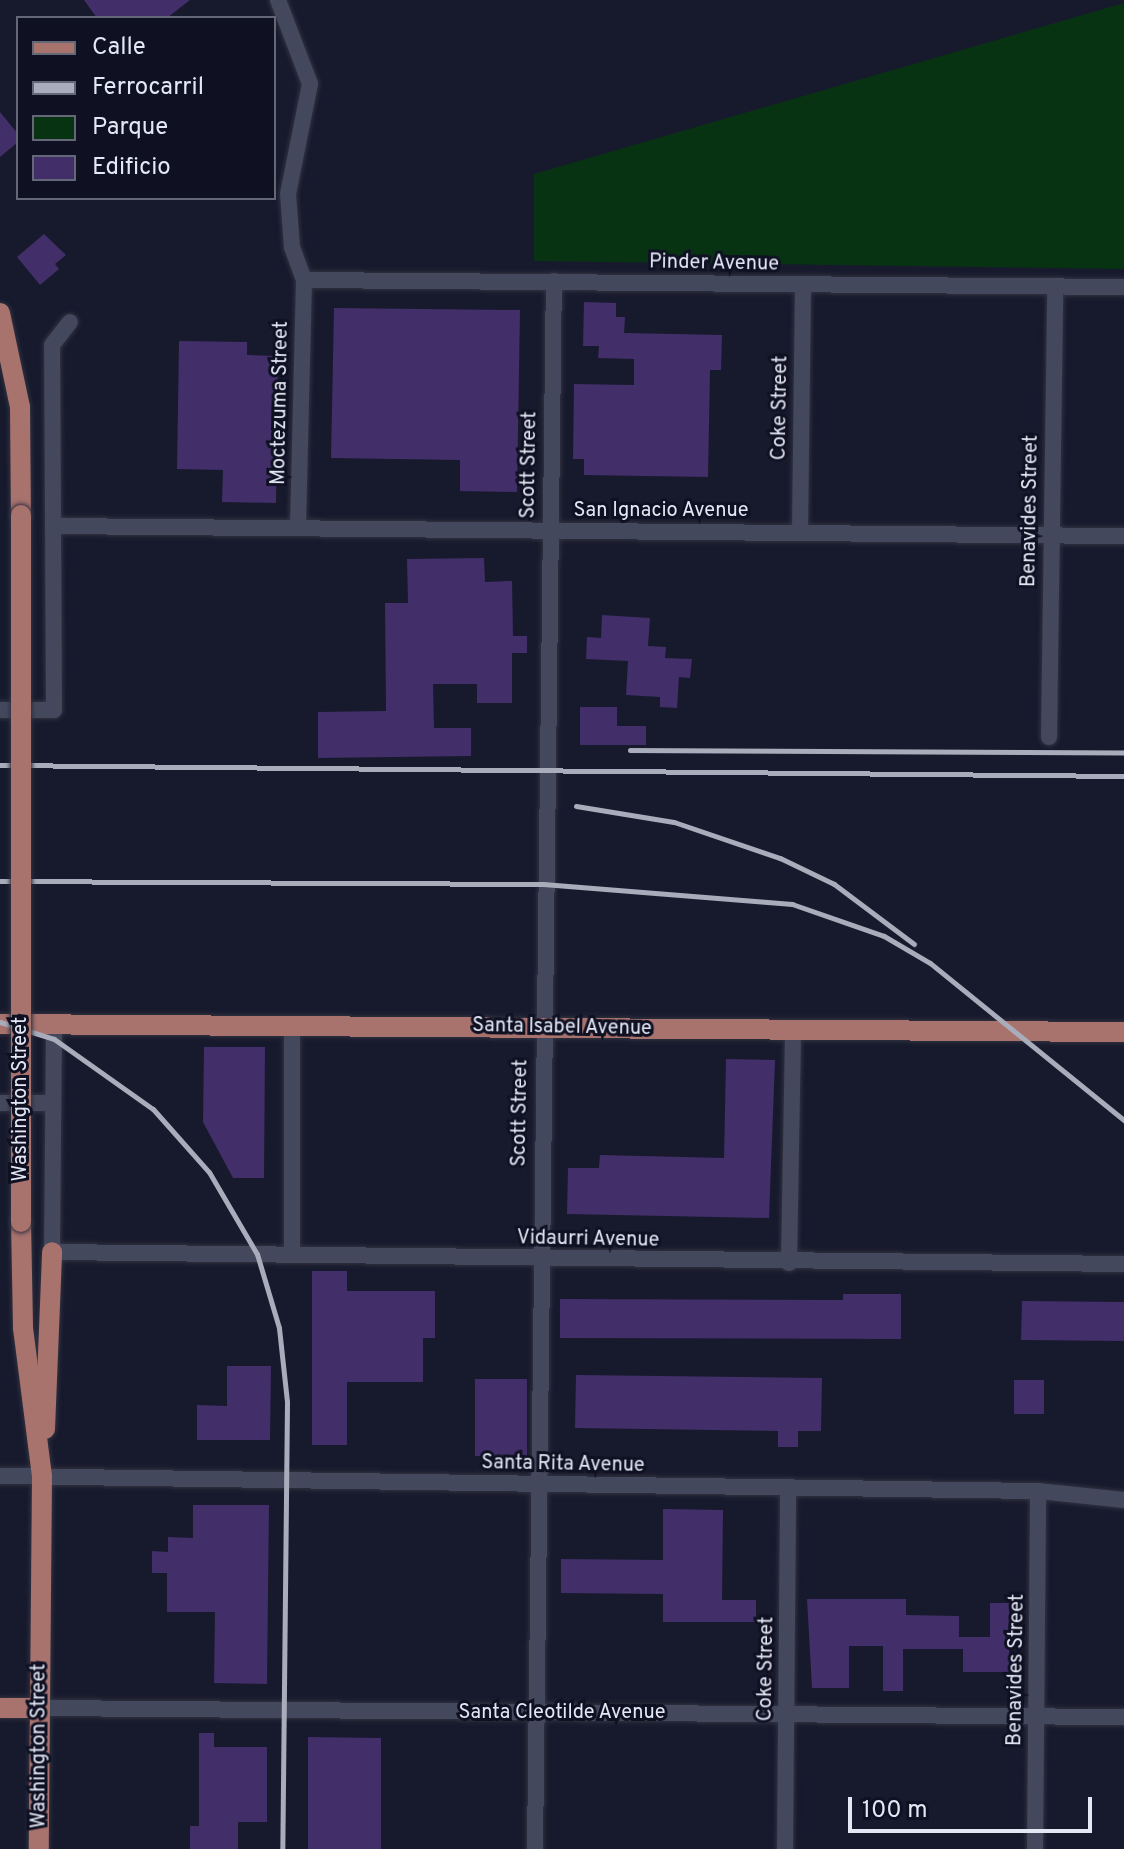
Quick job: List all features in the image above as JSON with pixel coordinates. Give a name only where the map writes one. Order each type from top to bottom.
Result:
[{"type":"main road","name":"Washington Street","points":[[0,313],[3,346],[20,407],[21,1222],[23,1328],[42,1476],[39,1849]]},
{"type":"main road","name":"Santa Isabel Avenue","points":[[0,1024],[1124,1032]]},
{"type":"main road","points":[[42,1476],[52,1252]]},
{"type":"main road","name":"Santa Cleotilde Avenue","points":[[0,1708],[40,1708]]},
{"type":"street","name":"Moctezuma Street","points":[[278,0],[310,84],[288,194],[292,247],[304,280],[298,528]]},
{"type":"street","name":"Pinder Avenue","points":[[304,280],[1124,287]]},
{"type":"street","name":"Scott Street","points":[[535,1849],[539,1260],[554,281]]},
{"type":"street","name":"Coke Street","points":[[800,532],[803,285]]},
{"type":"street","name":"Benavides Street","points":[[1049,737],[1055,287]]},
{"type":"street","points":[[0,710],[54,710],[52,345],[70,322]]},
{"type":"street","name":"San Ignacio Avenue","points":[[54,526],[1124,536]]},
{"type":"street","name":"Washington Street","points":[[52,1252],[54,1024]]},
{"type":"street","points":[[292,1027],[292,1254]]},
{"type":"street","points":[[789,1263],[793,1031]]},
{"type":"street","points":[[0,1103],[53,1103]]},
{"type":"street","name":"Vidaurri Avenue","points":[[52,1252],[789,1263],[1124,1264]]},
{"type":"street","name":"Santa Rita Avenue","points":[[0,1476],[788,1490],[1059,1491],[1124,1500]]},
{"type":"street","name":"Coke Street","points":[[785,1849],[788,1490]]},
{"type":"street","name":"Benavides Street","points":[[1035,1849],[1038,1491]]},
{"type":"street","name":"Santa Cleotilde Avenue","points":[[40,1708],[1124,1717]]},
{"type":"green space","points":[[1124,3],[1124,269],[534,261],[534,174]]},
{"type":"building","points":[[84,0],[190,0],[170,16],[96,16]]},
{"type":"building","points":[[0,112],[16,132],[16,144],[0,157]]},
{"type":"building","points":[[44,234],[66,255],[55,264],[59,269],[40,285],[17,257]]},
{"type":"building","points":[[584,302],[616,303],[616,317],[625,317],[624,333],[722,335],[721,370],[710,370],[708,477],[584,475],[584,459],[573,459],[574,384],[634,385],[634,359],[598,358],[599,346],[583,346]]},
{"type":"building","points":[[334,308],[520,310],[517,492],[460,491],[460,460],[331,458]]},
{"type":"building","points":[[179,341],[247,342],[247,355],[278,356],[276,503],[222,502],[223,470],[177,469]]},
{"type":"building","points":[[484,558],[485,582],[512,581],[513,636],[527,636],[527,653],[512,653],[512,703],[477,703],[477,684],[433,684],[434,728],[471,728],[471,756],[318,758],[318,712],[386,711],[385,603],[408,603],[407,559]]},
{"type":"building","points":[[602,615],[650,618],[648,646],[666,647],[665,658],[692,659],[690,678],[679,677],[677,708],[660,707],[660,697],[626,695],[628,661],[586,659],[587,637],[601,638]]},
{"type":"building","points":[[580,707],[617,707],[617,726],[646,726],[646,745],[580,745]]},
{"type":"building","points":[[204,1047],[265,1047],[264,1178],[233,1178],[203,1122]]},
{"type":"building","points":[[726,1059],[775,1060],[769,1218],[567,1214],[568,1168],[599,1168],[600,1155],[724,1158]]},
{"type":"building","points":[[312,1271],[347,1271],[347,1291],[435,1291],[435,1338],[423,1338],[423,1382],[347,1382],[347,1445],[312,1445]]},
{"type":"building","points":[[843,1294],[901,1294],[901,1339],[560,1338],[560,1299],[843,1300]]},
{"type":"building","points":[[1022,1301],[1124,1302],[1124,1341],[1021,1340]]},
{"type":"building","points":[[227,1366],[271,1366],[270,1440],[197,1440],[197,1405],[227,1406]]},
{"type":"building","points":[[576,1375],[822,1378],[821,1431],[798,1431],[798,1447],[778,1447],[778,1431],[575,1428]]},
{"type":"building","points":[[475,1379],[527,1379],[527,1456],[475,1456]]},
{"type":"building","points":[[1014,1380],[1044,1380],[1044,1414],[1014,1414]]},
{"type":"building","points":[[193,1505],[269,1505],[267,1684],[214,1683],[215,1612],[167,1612],[167,1573],[152,1573],[152,1551],[168,1552],[168,1537],[193,1538]]},
{"type":"building","points":[[663,1509],[723,1510],[722,1600],[756,1600],[756,1622],[663,1622],[663,1594],[561,1593],[561,1559],[663,1560]]},
{"type":"building","points":[[807,1599],[906,1599],[906,1615],[959,1616],[959,1637],[990,1637],[990,1603],[1009,1603],[1009,1672],[963,1672],[963,1649],[903,1649],[903,1691],[883,1691],[883,1646],[849,1646],[849,1688],[812,1688]]},
{"type":"building","points":[[199,1733],[214,1733],[214,1747],[267,1747],[267,1822],[238,1822],[238,1849],[190,1849],[190,1826],[199,1826]]},
{"type":"building","points":[[308,1737],[381,1738],[381,1849],[308,1849]]},
{"type":"railway","points":[[630,750],[1124,753]]},
{"type":"railway","points":[[0,765],[1124,776]]},
{"type":"railway","points":[[576,806],[674,822],[780,858],[834,884],[914,944]]},
{"type":"railway","points":[[0,881],[543,884],[792,904],[884,936],[930,963],[1124,1120]]},
{"type":"railway","points":[[0,1022],[54,1039],[153,1109],[209,1172],[257,1254],[279,1328],[287,1402],[282,1849]]}]
